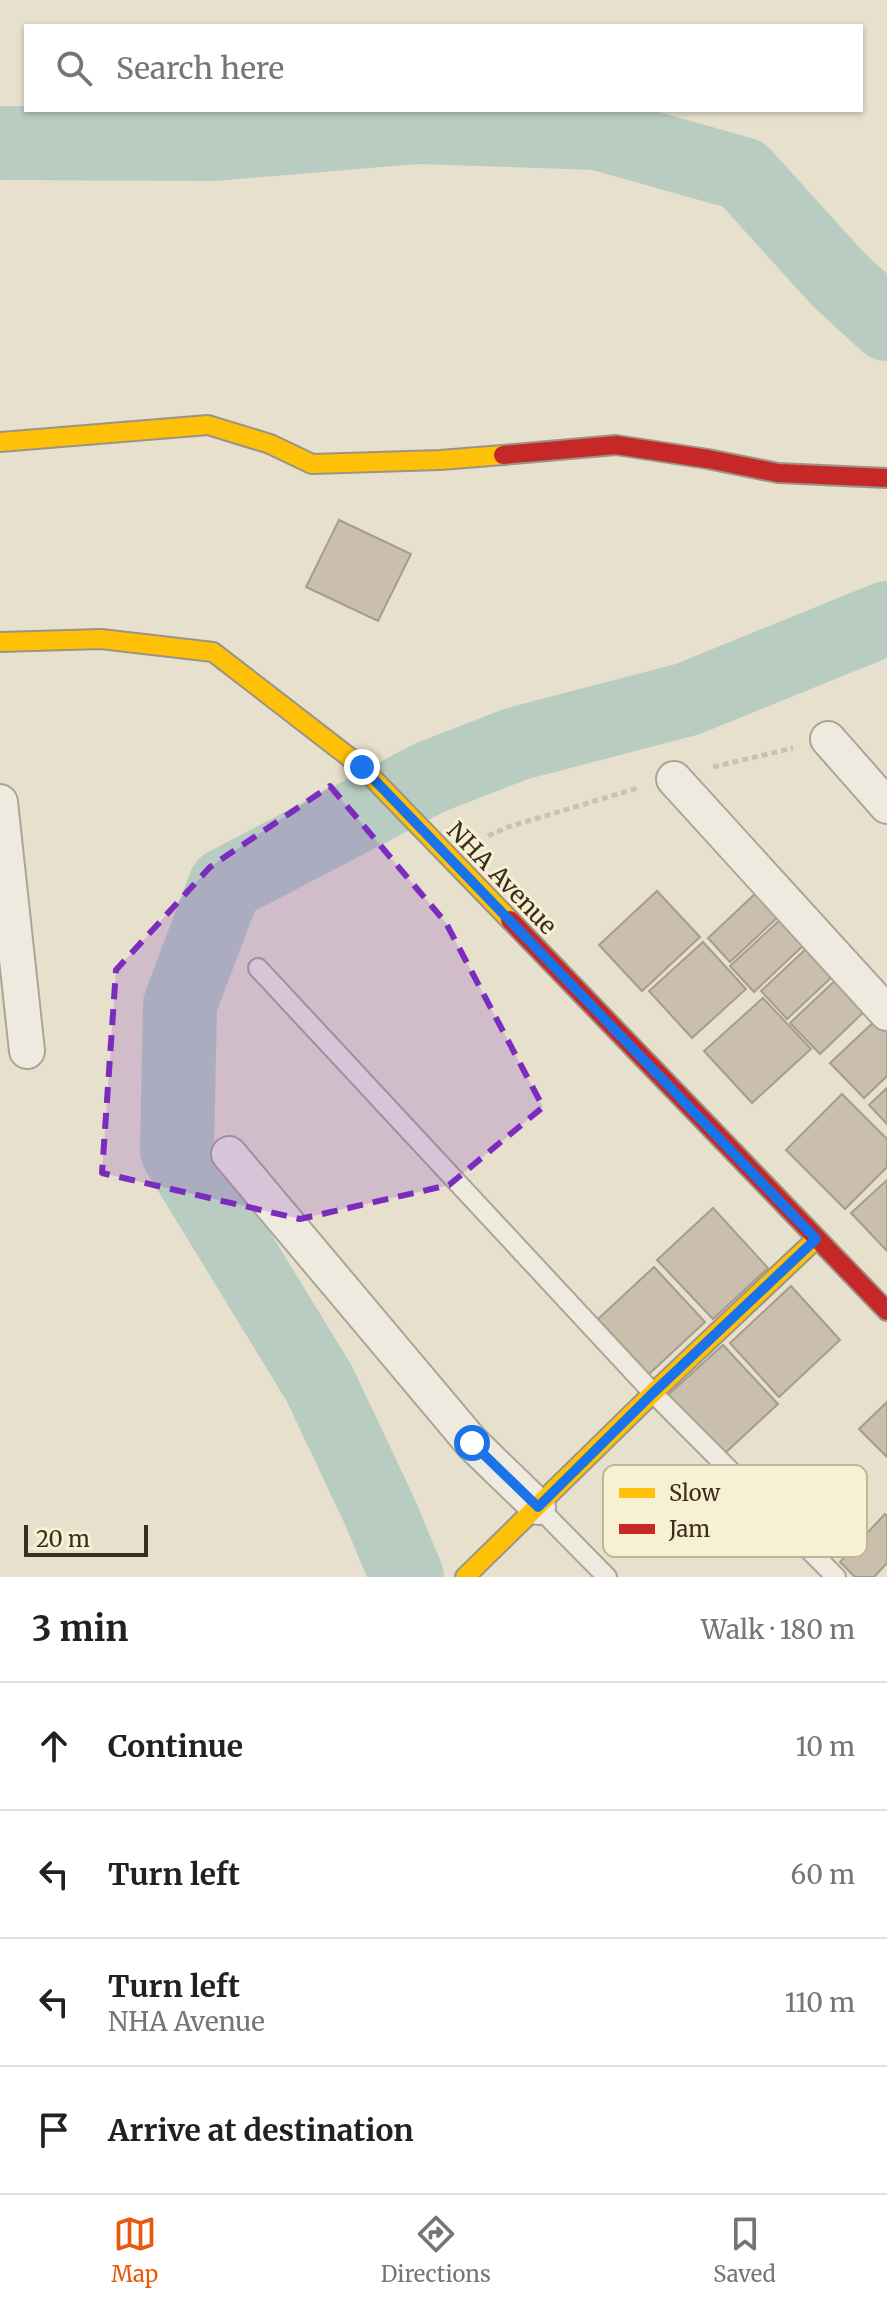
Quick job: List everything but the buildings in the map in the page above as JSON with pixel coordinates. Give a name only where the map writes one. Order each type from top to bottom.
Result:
[{"type":"street","points":[[0,442],[208,425],[270,444],[312,464],[440,460],[616,445],[778,473],[887,478]]},
{"type":"street","name":"NHA Avenue","points":[[0,642],[101,639],[213,652],[362,767],[887,1311]]},
{"type":"street","points":[[828,739],[887,806]]},
{"type":"street","points":[[674,779],[887,1013]]},
{"type":"street","points":[[0,802],[27,1051]]},
{"type":"street","points":[[229,1154],[472,1443],[538,1507]]},
{"type":"street","points":[[465,1577],[816,1239]]},
{"type":"lane","points":[[258,968],[653,1393],[725,1465]]},
{"type":"lane","points":[[538,1507],[607,1577]]},
{"type":"lane","points":[[816,1557],[836,1577]]},
{"type":"highlighted area","points":[[330,786],[446,923],[543,1107],[449,1185],[300,1219],[102,1173],[116,970],[210,867]]},
{"type":"waterway","points":[[0,143],[213,144],[417,127],[597,133],[743,174],[839,280],[887,324]]},
{"type":"waterway","points":[[407,1577],[319,1383],[177,1151],[180,1004],[225,885],[431,777],[516,744],[688,699],[887,618]]},
{"type":"traffic: slow","points":[[0,442],[208,425],[270,444],[312,464],[503,455]]},
{"type":"traffic: slow","points":[[0,642],[101,639],[213,652],[362,767],[510,920]]},
{"type":"traffic: slow","points":[[465,1577],[816,1239]]},
{"type":"traffic: jam","points":[[503,455],[616,445],[778,473],[887,478]]},
{"type":"traffic: jam","points":[[510,920],[887,1311]]},
{"type":"route","points":[[362,767],[816,1239],[538,1507],[472,1443]]}]
